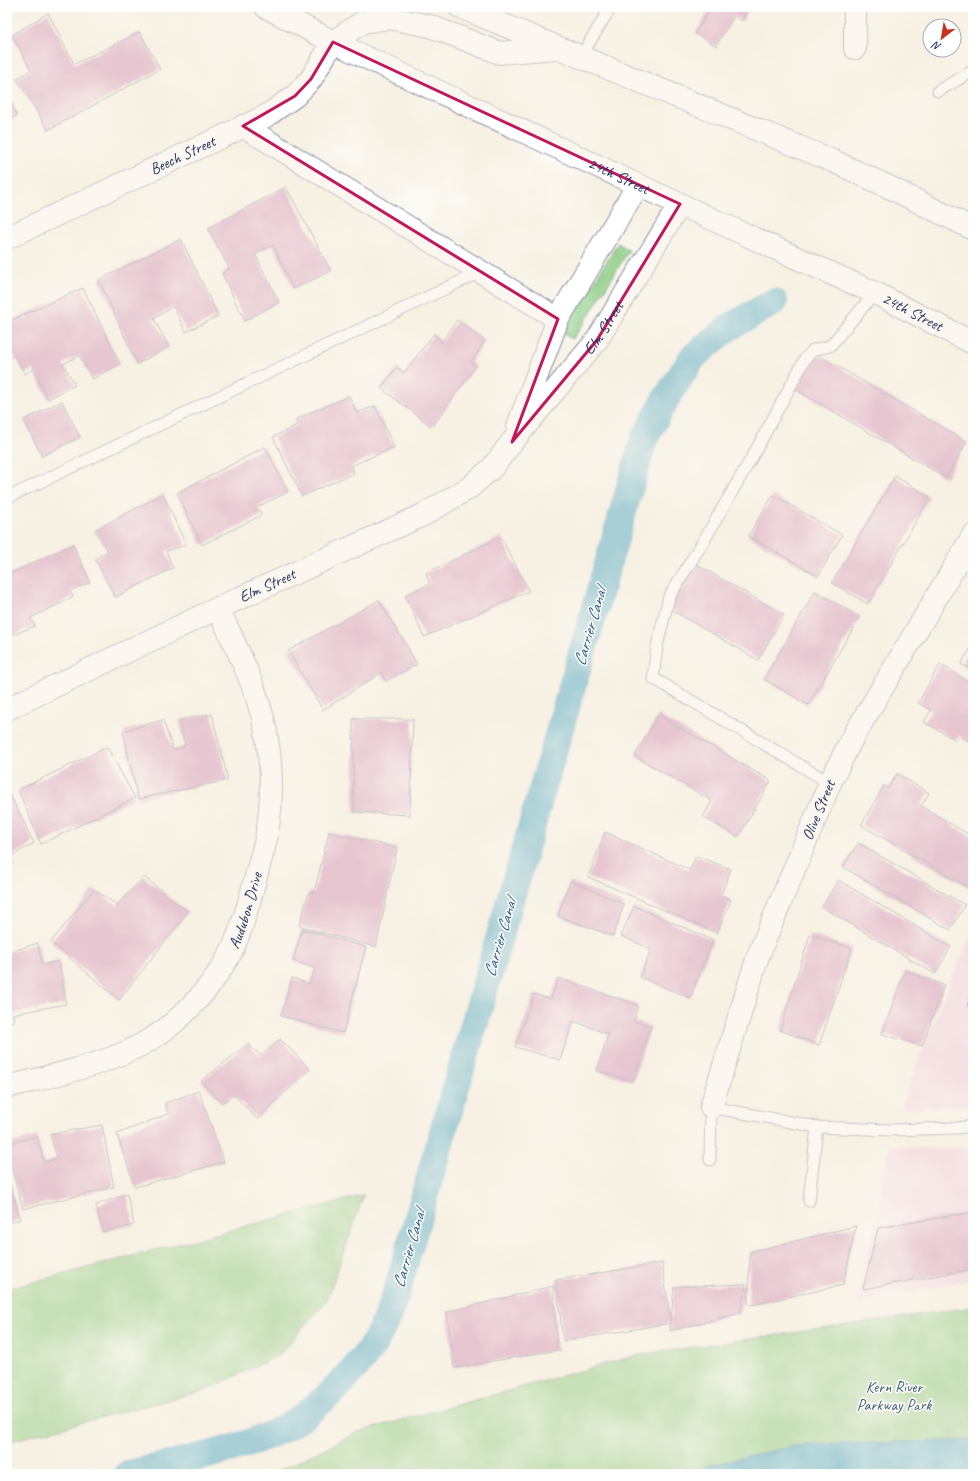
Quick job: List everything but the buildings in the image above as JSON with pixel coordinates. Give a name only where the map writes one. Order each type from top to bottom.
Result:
[{"type":"street","name":"24th Street","points":[[266,7],[333,42],[638,185],[875,293],[973,343]]},
{"type":"street","points":[[460,7],[833,161],[973,229]]},
{"type":"street","points":[[855,7],[855,48]]},
{"type":"street","points":[[333,42],[363,22],[389,18],[430,26],[500,53],[561,48]]},
{"type":"street","name":"Beech Street","points":[[7,238],[266,116],[295,96],[311,79],[333,42]]},
{"type":"street","points":[[243,126],[558,319]]},
{"type":"street","name":"Elm Street","points":[[512,442],[558,319],[638,185]]},
{"type":"street","name":"Elm Street","points":[[7,709],[218,608],[430,511],[469,488],[492,468],[597,340],[680,204]]},
{"type":"street","name":"Olive Street","points":[[710,1107],[758,956],[830,783],[850,742],[973,536]]},
{"type":"street","name":"Audubon Drive","points":[[7,1087],[111,1059],[149,1041],[182,1016],[210,985],[232,949],[246,913],[267,834],[271,789],[268,744],[258,700],[244,663],[218,608]]},
{"type":"lane","points":[[581,56],[611,7]]},
{"type":"lane","points":[[938,90],[973,71]]},
{"type":"lane","points":[[7,498],[480,272]]},
{"type":"lane","points":[[830,783],[653,678],[657,646],[669,597],[706,537],[756,450],[805,359],[813,350],[830,346],[875,293]]},
{"type":"lane","points":[[710,1160],[710,1107],[817,1127],[891,1130],[957,1128],[973,1126]]},
{"type":"lane","points":[[809,1201],[817,1127]]},
{"type":"highlighted area","points":[[333,42],[680,204],[597,340],[512,442],[558,319],[243,126],[295,96],[311,79]]},
{"type":"shaded area","points":[[973,932],[973,1105],[901,1109],[923,1048],[952,977]]},
{"type":"shaded area","points":[[890,1146],[939,1149],[973,1146],[973,1279],[857,1303]]},
{"type":"green space","points":[[618,243],[629,250],[581,328],[572,339],[564,334],[570,321]]},
{"type":"green space","points":[[364,1195],[327,1300],[279,1355],[206,1390],[7,1442],[7,1289]]},
{"type":"green space","name":"Kern River Parkway Park","points":[[973,1307],[973,1474],[272,1474],[358,1432],[638,1355]]},
{"type":"water","points":[[973,1440],[973,1474],[694,1474],[709,1465],[799,1445]]},
{"type":"waterway","name":"Carrier Canal","points":[[128,1474],[239,1446],[257,1440],[288,1426],[302,1417],[330,1394],[355,1368],[375,1342],[395,1297],[644,439],[667,397],[693,357],[728,328],[774,302]]}]
